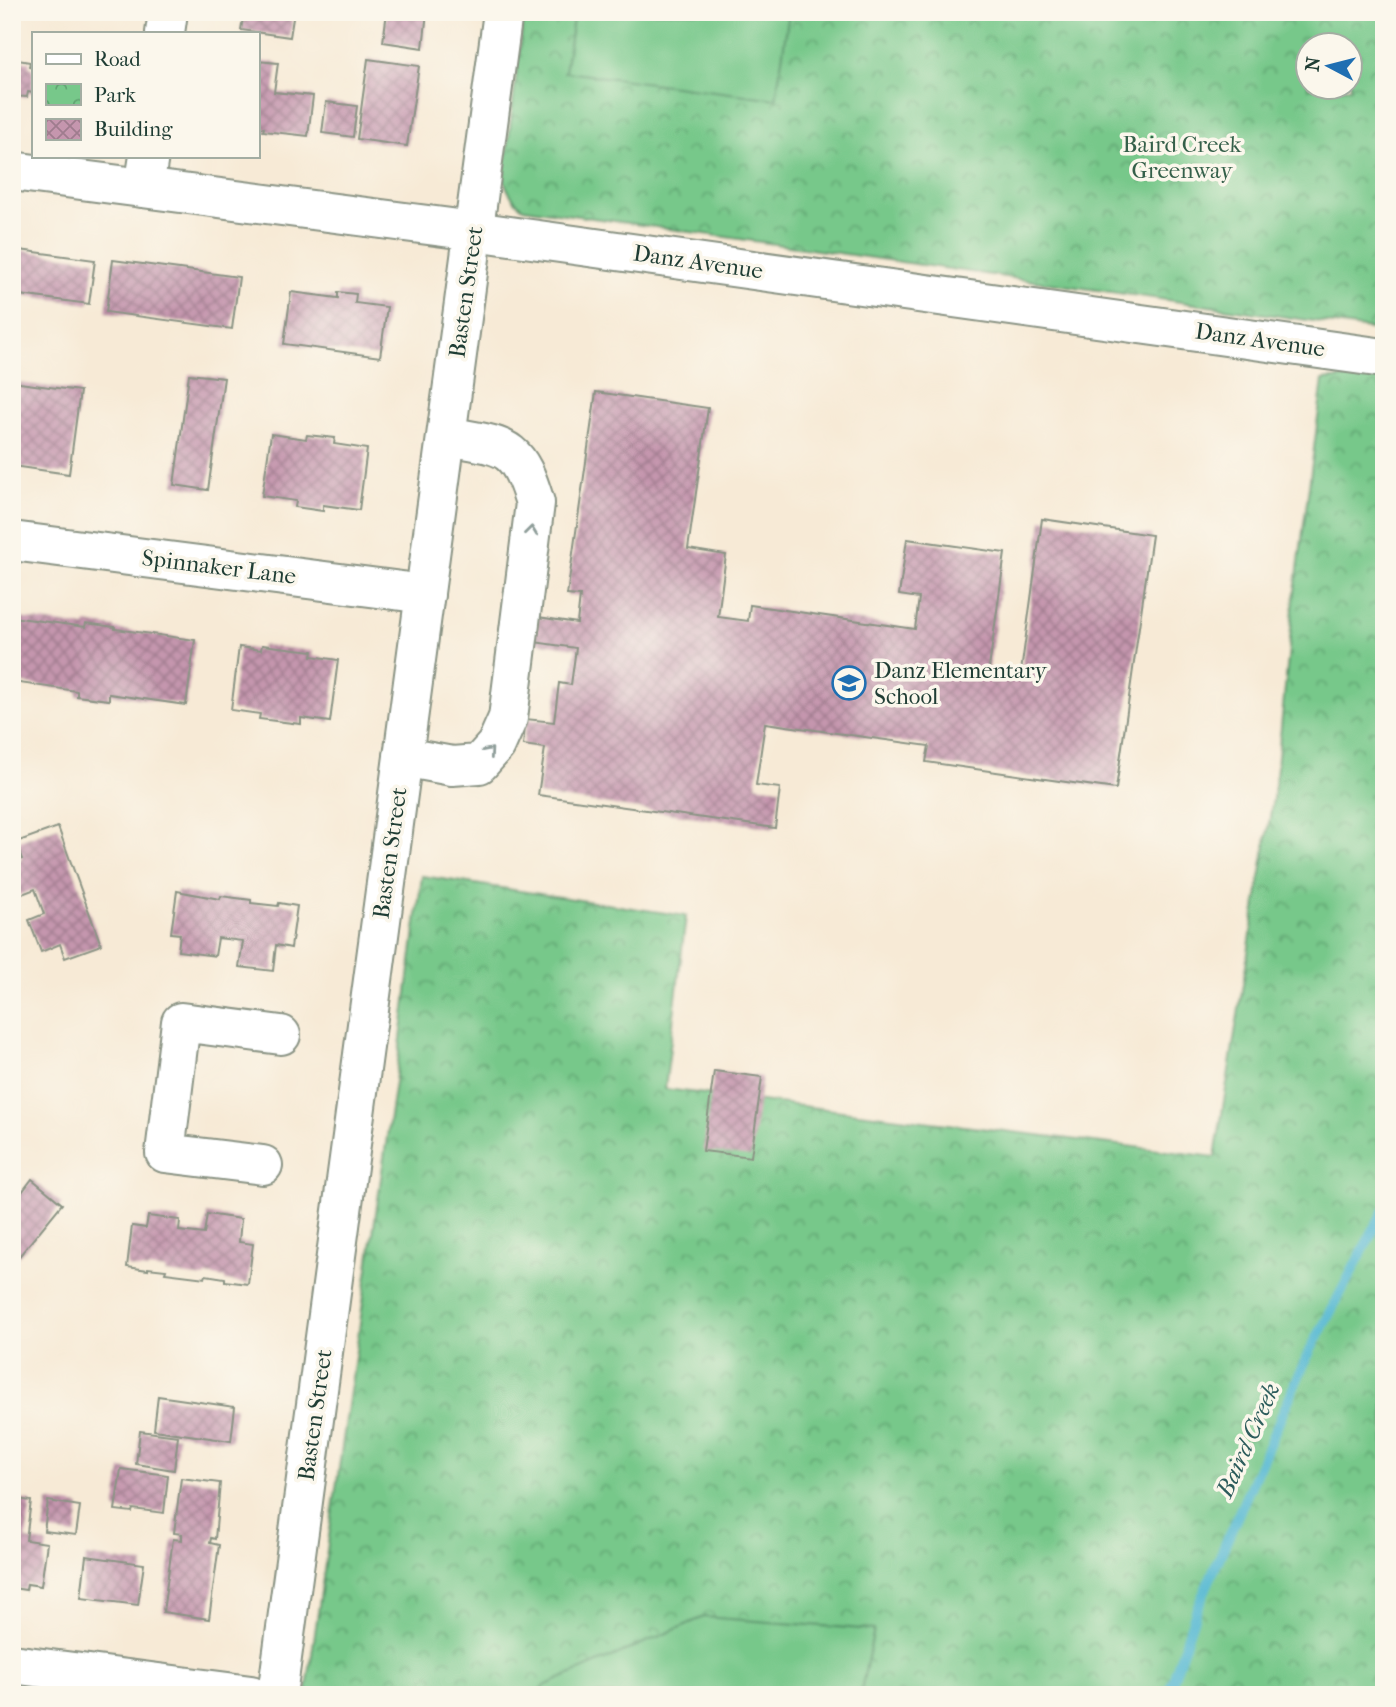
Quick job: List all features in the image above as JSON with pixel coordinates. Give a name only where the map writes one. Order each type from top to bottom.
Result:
[{"type":"street","points":[[165,32],[168,12]]},
{"type":"street","name":"Basten Street","points":[[277,1695],[503,12]]},
{"type":"street","name":"Danz Avenue","points":[[12,171],[146,172],[474,230],[1384,358]]},
{"type":"street","points":[[403,757],[452,766],[479,764],[496,745],[508,718],[535,503],[526,473],[511,452],[490,444],[447,436]]},
{"type":"street","name":"Spinnaker Lane","points":[[12,541],[425,594]]},
{"type":"street","points":[[262,1165],[165,1153],[181,1022],[281,1035]]},
{"type":"street","points":[[12,1664],[251,1695]]},
{"type":"green space","name":"Baird Creek Greenway","points":[[524,12],[1384,12],[1384,331],[523,208],[506,187],[504,177]]},
{"type":"green space","points":[[574,12],[789,12],[776,99],[565,72]]},
{"type":"green space","points":[[1365,376],[1384,378],[1384,1695],[306,1695],[399,1054],[422,876],[686,916],[665,1089],[1215,1157],[1275,786],[1294,599],[1323,380]]},
{"type":"green space","points":[[704,1617],[874,1630],[860,1695],[534,1695],[544,1686]]},
{"type":"building","points":[[244,12],[294,12],[290,37],[241,30]]},
{"type":"building","points":[[387,12],[427,12],[423,48],[383,42]]},
{"type":"building","points":[[12,59],[30,62],[32,93],[28,92],[27,97],[12,96]]},
{"type":"building","points":[[368,59],[419,66],[407,146],[357,139]]},
{"type":"building","points":[[259,61],[278,63],[274,92],[313,96],[308,136],[263,131],[264,128],[259,127]]},
{"type":"building","points":[[326,102],[357,106],[353,137],[322,133]]},
{"type":"building","points":[[12,249],[95,260],[89,304],[12,294]]},
{"type":"building","points":[[113,260],[239,277],[232,329],[106,312]]},
{"type":"building","points":[[291,292],[338,298],[338,292],[356,294],[355,303],[387,307],[380,357],[284,344]]},
{"type":"building","points":[[189,374],[224,378],[208,490],[174,485]]},
{"type":"building","points":[[12,382],[80,391],[69,474],[12,466]]},
{"type":"building","points":[[596,392],[708,408],[688,549],[726,555],[718,617],[748,621],[750,605],[915,629],[919,598],[899,595],[907,539],[1005,553],[988,675],[1020,679],[1042,519],[1152,535],[1116,789],[926,762],[929,746],[765,723],[756,785],[780,788],[775,828],[538,795],[545,748],[523,745],[526,719],[554,722],[559,683],[571,685],[576,648],[534,642],[538,617],[577,623],[580,596],[567,595]]},
{"type":"building","points":[[271,434],[306,439],[307,435],[335,438],[334,444],[367,449],[359,510],[323,505],[323,511],[295,507],[296,501],[262,496]]},
{"type":"building","points":[[12,617],[85,627],[86,623],[195,640],[186,705],[109,694],[109,700],[77,696],[77,691],[12,682]]},
{"type":"building","points":[[262,645],[313,651],[312,656],[338,660],[330,722],[301,718],[301,724],[259,719],[260,714],[231,710],[239,647],[261,650]]},
{"type":"building","points":[[58,827],[101,945],[65,958],[60,944],[41,952],[29,920],[44,914],[35,889],[17,896],[12,883],[12,862],[22,859],[16,842]]},
{"type":"building","points":[[177,891],[220,899],[221,896],[251,900],[251,903],[297,906],[291,948],[276,945],[273,971],[239,967],[243,941],[218,938],[215,956],[178,951],[180,934],[171,933]]},
{"type":"building","points":[[714,1071],[762,1077],[751,1157],[703,1151]]},
{"type":"building","points":[[32,1179],[62,1204],[12,1265],[12,1184],[22,1192]]},
{"type":"building","points":[[207,1214],[241,1219],[239,1242],[253,1244],[248,1284],[206,1275],[205,1278],[165,1273],[166,1270],[127,1267],[132,1226],[146,1228],[148,1216],[180,1220],[179,1231],[204,1234]]},
{"type":"building","points":[[158,1396],[235,1407],[231,1441],[154,1430]]},
{"type":"building","points":[[140,1431],[178,1436],[174,1470],[136,1464]]},
{"type":"building","points":[[121,1469],[168,1475],[164,1513],[115,1510]]},
{"type":"building","points":[[181,1478],[220,1483],[215,1539],[211,1538],[210,1543],[219,1545],[209,1619],[163,1612],[173,1539],[182,1540],[182,1534],[174,1533]]},
{"type":"building","points":[[12,1498],[31,1501],[26,1540],[47,1543],[41,1586],[27,1584],[26,1590],[12,1588]]},
{"type":"building","points":[[48,1501],[80,1506],[76,1535],[44,1531]]},
{"type":"building","points":[[86,1556],[144,1564],[138,1605],[81,1598]]},
{"type":"waterway","name":"Baird Creek","points":[[1168,1695],[1196,1611],[1308,1355],[1384,1210]]},
{"type":"place","name":"Danz Elementary School","points":[[849,683]]}]
